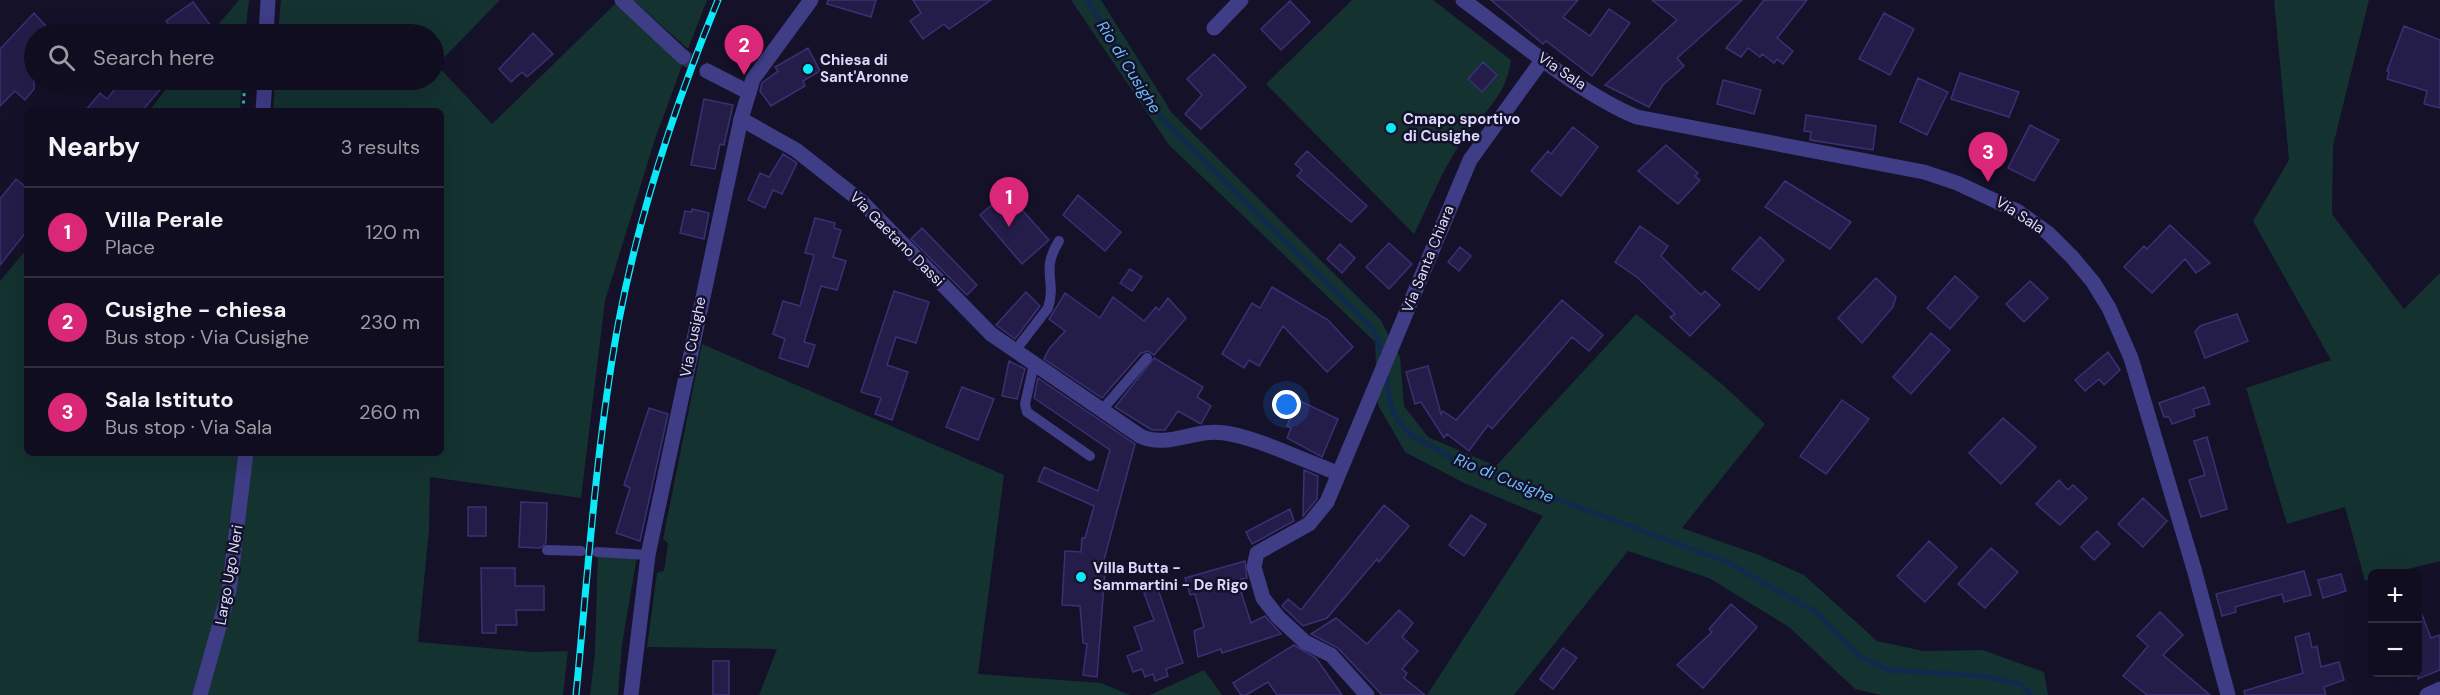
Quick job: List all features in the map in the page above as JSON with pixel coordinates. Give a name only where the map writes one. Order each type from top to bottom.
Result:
[{"type":"street","points":[[267,24],[268,0]]},
{"type":"street","points":[[622,0],[683,57]]},
{"type":"street","name":"Via Cusighe","points":[[631,695],[648,555],[741,119],[753,79],[811,0]]},
{"type":"street","points":[[1214,28],[1241,0]]},
{"type":"street","name":"Via Sala","points":[[1463,0],[1606,102],[1637,117],[1924,172],[1986,194],[2017,211],[2048,233],[2093,282],[2121,333],[2194,568],[2228,695]]},
{"type":"street","name":"Via Santa Chiara","points":[[1338,473],[1470,160],[1543,59]]},
{"type":"street","points":[[707,71],[748,93]]},
{"type":"street","points":[[263,108],[264,90]]},
{"type":"street","name":"Via Gaetano Dassi","points":[[741,119],[796,150],[862,202],[991,334],[1140,436],[1154,441],[1197,433],[1223,432],[1338,473]]},
{"type":"street","name":"Largo Ugo Neri","points":[[200,695],[229,591],[246,456]]},
{"type":"street","points":[[1338,473],[1327,502],[1317,517],[1294,534],[1260,550],[1255,557],[1254,567],[1263,598],[1278,618],[1305,642],[1331,655],[1367,695]]},
{"type":"street","points":[[2427,695],[2440,689]]},
{"type":"lane","points":[[1015,351],[1048,308],[1051,300],[1048,264],[1059,241]]},
{"type":"lane","points":[[1101,410],[1147,358]]},
{"type":"lane","points":[[1034,364],[1025,404],[1027,412],[1090,456]]},
{"type":"lane","points":[[547,550],[581,551]]},
{"type":"lane","points":[[597,552],[648,555]]},
{"type":"path","points":[[243,108],[244,90]]},
{"type":"green space","points":[[239,0],[249,0],[246,24],[219,24]]},
{"type":"green space","points":[[281,0],[500,0],[444,58],[444,24],[279,24]]},
{"type":"green space","points":[[633,0],[707,0],[688,49]]},
{"type":"green space","points":[[1071,0],[1101,0],[1172,113],[1380,319],[1400,357],[1404,406],[1428,437],[1496,466],[1636,314],[1723,385],[1765,424],[1682,528],[1759,555],[1804,575],[1877,641],[1923,651],[1983,650],[2044,672],[2048,695],[1881,695],[1855,689],[1789,627],[1709,578],[1628,551],[1514,695],[1427,695],[1543,516],[1464,483],[1405,452],[1378,405],[1375,342],[1169,145]]},
{"type":"green space","name":"Cmapo sportivo di Cusighe","points":[[1352,0],[1433,0],[1511,60],[1504,86],[1498,97],[1453,156],[1414,234],[1266,84]]},
{"type":"green space","points":[[2274,0],[2369,0],[2333,146],[2332,214],[2404,309],[2440,273],[2440,561],[2408,569],[2368,569],[2368,580],[2365,581],[2345,507],[2287,524],[2246,388],[2331,360],[2253,221],[2289,160]]},
{"type":"green space","points":[[615,4],[683,63],[655,139],[605,301],[581,498],[430,477],[429,530],[418,642],[533,652],[568,651],[563,695],[0,695],[0,281],[24,253],[24,456],[444,456],[444,108],[273,108],[274,90],[444,90],[444,73],[492,124]]},
{"type":"green space","points":[[165,90],[241,90],[240,108],[151,108]]},
{"type":"green space","points":[[702,344],[1004,475],[978,674],[1101,683],[1130,695],[759,695],[777,649],[647,647],[657,573],[664,571],[668,543],[663,539]]},
{"type":"green space","points":[[598,548],[638,551],[622,644],[618,695],[590,695],[595,653]]},
{"type":"green space","points":[[1204,670],[1222,695],[1150,695]]},
{"type":"building","points":[[828,0],[876,0],[871,17],[827,4]]},
{"type":"building","points":[[913,0],[991,0],[949,29],[944,24],[923,39],[910,21],[921,13]]},
{"type":"building","points":[[1491,0],[1578,0],[1563,17],[1590,36],[1609,9],[1630,23],[1592,76],[1546,41],[1543,44]]},
{"type":"building","points":[[1652,0],[1742,0],[1677,58],[1684,66],[1663,85],[1649,107],[1605,85],[1677,20]]},
{"type":"building","points":[[1764,0],[1807,0],[1777,38],[1793,51],[1783,64],[1777,59],[1774,63],[1762,54],[1760,57],[1748,48],[1741,57],[1726,48]]},
{"type":"building","points":[[1290,1],[1310,22],[1281,50],[1261,29]]},
{"type":"building","points":[[193,2],[210,24],[168,24],[166,21]]},
{"type":"building","points":[[34,13],[44,24],[24,24],[24,90],[33,90],[25,100],[15,91],[0,106],[0,49]]},
{"type":"building","points":[[1884,13],[1914,29],[1890,75],[1859,59]]},
{"type":"building","points":[[2404,26],[2440,40],[2440,108],[2424,104],[2427,91],[2387,79],[2389,72],[2387,71]]},
{"type":"building","points":[[533,33],[553,54],[527,77],[522,72],[511,82],[499,69]]},
{"type":"building","points":[[808,48],[820,71],[803,81],[805,86],[771,106],[760,91],[762,83],[778,71],[775,67]]},
{"type":"building","points":[[1214,54],[1246,87],[1201,129],[1185,114],[1202,95],[1187,79]]},
{"type":"building","points":[[1483,62],[1497,75],[1482,92],[1468,79]]},
{"type":"building","points":[[1960,73],[2019,92],[2009,117],[1951,99]]},
{"type":"building","points":[[1918,78],[1948,92],[1927,135],[1900,122]]},
{"type":"building","points":[[1723,80],[1761,90],[1754,114],[1717,104]]},
{"type":"building","points":[[114,90],[160,90],[145,108],[88,108],[100,93],[107,99]]},
{"type":"building","points":[[704,99],[733,105],[724,145],[720,144],[715,169],[691,165]]},
{"type":"building","points":[[1806,115],[1876,126],[1873,150],[1810,140],[1811,132],[1804,131]]},
{"type":"building","points":[[2030,125],[2059,140],[2034,181],[2008,168]]},
{"type":"building","points":[[1573,127],[1598,147],[1561,196],[1531,171],[1548,151],[1551,154]]},
{"type":"building","points":[[1666,145],[1698,173],[1695,176],[1700,180],[1678,204],[1638,171]]},
{"type":"building","points":[[1307,151],[1367,206],[1351,222],[1297,176],[1302,170],[1295,164]]},
{"type":"building","points":[[783,154],[797,163],[782,194],[773,190],[765,208],[748,200],[760,173],[769,177]]},
{"type":"building","points":[[16,179],[24,186],[24,235],[0,265],[0,199]]},
{"type":"building","points":[[1785,181],[1851,222],[1830,249],[1765,207]]},
{"type":"building","points":[[1006,192],[1049,240],[1022,264],[980,215]]},
{"type":"building","points":[[1078,195],[1121,232],[1105,251],[1063,215]]},
{"type":"building","points":[[692,209],[709,213],[704,239],[680,233],[685,211],[692,212]]},
{"type":"building","points":[[815,218],[835,223],[834,228],[841,230],[833,257],[846,261],[837,290],[821,286],[804,342],[815,345],[808,367],[779,358],[785,339],[773,334],[783,301],[800,306],[814,255],[805,253]]},
{"type":"building","points":[[2170,225],[2210,263],[2196,273],[2185,259],[2152,293],[2124,267],[2144,246],[2147,249]]},
{"type":"building","points":[[1640,226],[1668,246],[1661,256],[1701,295],[1705,291],[1720,305],[1690,336],[1670,317],[1675,314],[1638,278],[1615,262]]},
{"type":"building","points":[[922,228],[977,285],[967,295],[911,239]]},
{"type":"building","points":[[1760,237],[1784,260],[1759,290],[1732,269]]},
{"type":"building","points":[[1389,243],[1412,264],[1389,289],[1366,267]]},
{"type":"building","points":[[1340,244],[1355,258],[1342,273],[1327,259]]},
{"type":"building","points":[[1460,247],[1471,256],[1459,271],[1448,262]]},
{"type":"building","points":[[1130,269],[1142,277],[1132,291],[1120,283]]},
{"type":"building","points":[[1955,276],[1978,297],[1950,329],[1927,308]]},
{"type":"building","points":[[1876,278],[1896,297],[1893,307],[1862,343],[1838,318]]},
{"type":"building","points":[[2030,281],[2048,298],[2024,322],[2006,304]]},
{"type":"building","points":[[1272,287],[1328,320],[1353,347],[1327,372],[1283,326],[1259,366],[1249,360],[1244,368],[1222,354],[1252,303],[1260,308]]},
{"type":"building","points":[[894,291],[929,302],[916,343],[896,337],[887,365],[908,372],[892,420],[875,414],[881,398],[861,392]]},
{"type":"building","points":[[1026,292],[1040,306],[1015,339],[996,325]]},
{"type":"building","points":[[1065,293],[1100,318],[1113,297],[1144,321],[1156,307],[1159,310],[1168,298],[1186,318],[1154,355],[1148,351],[1141,353],[1102,398],[1044,359],[1049,349],[1065,331],[1049,319]]},
{"type":"building","points":[[1562,300],[1603,335],[1589,351],[1572,337],[1492,429],[1488,425],[1469,451],[1447,434],[1444,438],[1421,402],[1415,404],[1406,372],[1428,366],[1441,414],[1443,411],[1456,420]]},
{"type":"building","points":[[2237,314],[2248,341],[2205,358],[2195,332],[2200,326]]},
{"type":"building","points":[[1931,333],[1950,350],[1911,394],[1893,377]]},
{"type":"building","points":[[2108,352],[2120,370],[2104,385],[2099,379],[2085,391],[2075,380]]},
{"type":"building","points":[[1154,358],[1203,387],[1197,397],[1211,406],[1201,424],[1178,411],[1165,430],[1152,430],[1115,407]]},
{"type":"building","points":[[1009,361],[1025,369],[1017,399],[1002,396]]},
{"type":"building","points":[[1038,378],[1135,444],[1101,571],[1105,571],[1097,677],[1083,675],[1087,644],[1083,643],[1080,606],[1062,605],[1065,551],[1081,552],[1082,538],[1085,538],[1094,506],[1038,481],[1044,467],[1098,491],[1110,450],[1034,398]]},
{"type":"building","points":[[962,387],[994,399],[978,440],[946,427]]},
{"type":"building","points":[[2204,387],[2210,404],[2193,409],[2195,416],[2172,424],[2169,417],[2164,417],[2159,403]]},
{"type":"building","points":[[1298,400],[1338,419],[1322,457],[1287,438],[1291,428],[1287,426]]},
{"type":"building","points":[[1842,400],[1869,419],[1826,474],[1800,456]]},
{"type":"building","points":[[649,408],[668,414],[640,541],[616,533],[630,488],[624,485]]},
{"type":"building","points":[[2003,418],[2036,447],[2001,484],[1969,453]]},
{"type":"building","points":[[2207,437],[2227,509],[2201,517],[2189,480],[2205,475],[2194,441]]},
{"type":"building","points":[[1304,470],[1318,476],[1317,499],[1303,516]]},
{"type":"building","points":[[2059,480],[2068,490],[2073,485],[2087,498],[2060,525],[2036,504]]},
{"type":"building","points":[[2143,498],[2167,521],[2143,547],[2118,524]]},
{"type":"building","points":[[521,502],[547,503],[546,543],[540,548],[519,547]]},
{"type":"building","points":[[1384,505],[1409,526],[1379,562],[1377,559],[1327,618],[1303,626],[1282,606],[1288,599],[1301,610]]},
{"type":"building","points":[[468,507],[486,507],[486,536],[468,536]]},
{"type":"building","points":[[1290,509],[1294,521],[1252,544],[1246,532]]},
{"type":"building","points":[[1471,515],[1486,525],[1464,556],[1449,545]]},
{"type":"building","points":[[2097,531],[2110,544],[2094,560],[2081,547]]},
{"type":"building","points":[[1929,541],[1957,567],[1925,602],[1897,576]]},
{"type":"building","points":[[1991,548],[2018,572],[1985,608],[1958,584]]},
{"type":"building","points":[[1245,561],[1247,578],[1241,579],[1245,591],[1241,592],[1251,623],[1265,616],[1281,634],[1222,653],[1221,649],[1198,657],[1194,631],[1204,627],[1195,594],[1190,595],[1185,578]]},
{"type":"building","points":[[481,568],[515,568],[515,586],[544,586],[544,610],[516,610],[517,625],[496,625],[496,633],[482,633]]},
{"type":"building","points":[[2304,571],[2311,595],[2284,602],[2282,594],[2235,607],[2236,612],[2222,616],[2216,594]]},
{"type":"building","points":[[2341,574],[2346,591],[2323,598],[2318,580]]},
{"type":"building","points":[[1158,589],[1183,663],[1166,669],[1168,676],[1155,681],[1153,674],[1145,677],[1142,669],[1133,672],[1127,656],[1142,650],[1134,627],[1154,620],[1144,593]]},
{"type":"building","points":[[1731,604],[1757,627],[1703,688],[1677,665],[1712,632],[1709,629]]},
{"type":"building","points":[[1399,610],[1413,623],[1402,637],[1418,651],[1402,669],[1407,673],[1404,678],[1425,695],[1382,695],[1338,648],[1311,634],[1336,618],[1367,644]]},
{"type":"building","points":[[2160,612],[2183,635],[2163,655],[2210,695],[2147,695],[2123,676],[2148,646],[2137,636]]},
{"type":"building","points":[[2422,615],[2431,638],[2440,635],[2440,670],[2418,679],[2422,677]]},
{"type":"building","points":[[2309,633],[2312,648],[2317,646],[2321,667],[2339,662],[2344,680],[2324,687],[2326,695],[2245,695],[2244,691],[2303,673],[2295,637]]},
{"type":"building","points":[[1294,645],[1316,658],[1342,695],[1277,695],[1268,682],[1246,695],[1241,695],[1233,683]]},
{"type":"building","points":[[1563,648],[1577,658],[1553,689],[1540,679]]},
{"type":"building","points":[[713,661],[729,661],[729,695],[713,695]]},
{"type":"waterway","name":"Rio di Cusighe","points":[[1087,0],[1161,118],[1369,325],[1377,337],[1382,358]]},
{"type":"waterway","name":"Rio di Cusighe","points":[[1386,373],[1390,403],[1397,419],[1410,434],[1462,464],[1727,562],[1817,613],[1860,657],[1889,670],[1982,676],[2020,684],[2031,695]]},
{"type":"tunnel","points":[[683,57],[707,71]]},
{"type":"railway","points":[[576,695],[598,463],[618,325],[636,242],[660,160],[687,79],[718,0]]},
{"type":"place","name":"Chiesa di Sant'Aronne","points":[[808,69]]},
{"type":"place","name":"Cusighe - chiesa","points":[[744,75]]},
{"type":"place","name":"Cmapo sportivo di Cusighe","points":[[1391,128]]},
{"type":"place","name":"Sala Istituto","points":[[1988,182]]},
{"type":"place","name":"Villa Perale","points":[[1009,227]]},
{"type":"place","name":"Villa Butta - Sammartini - De Rigo","points":[[1081,577]]}]
